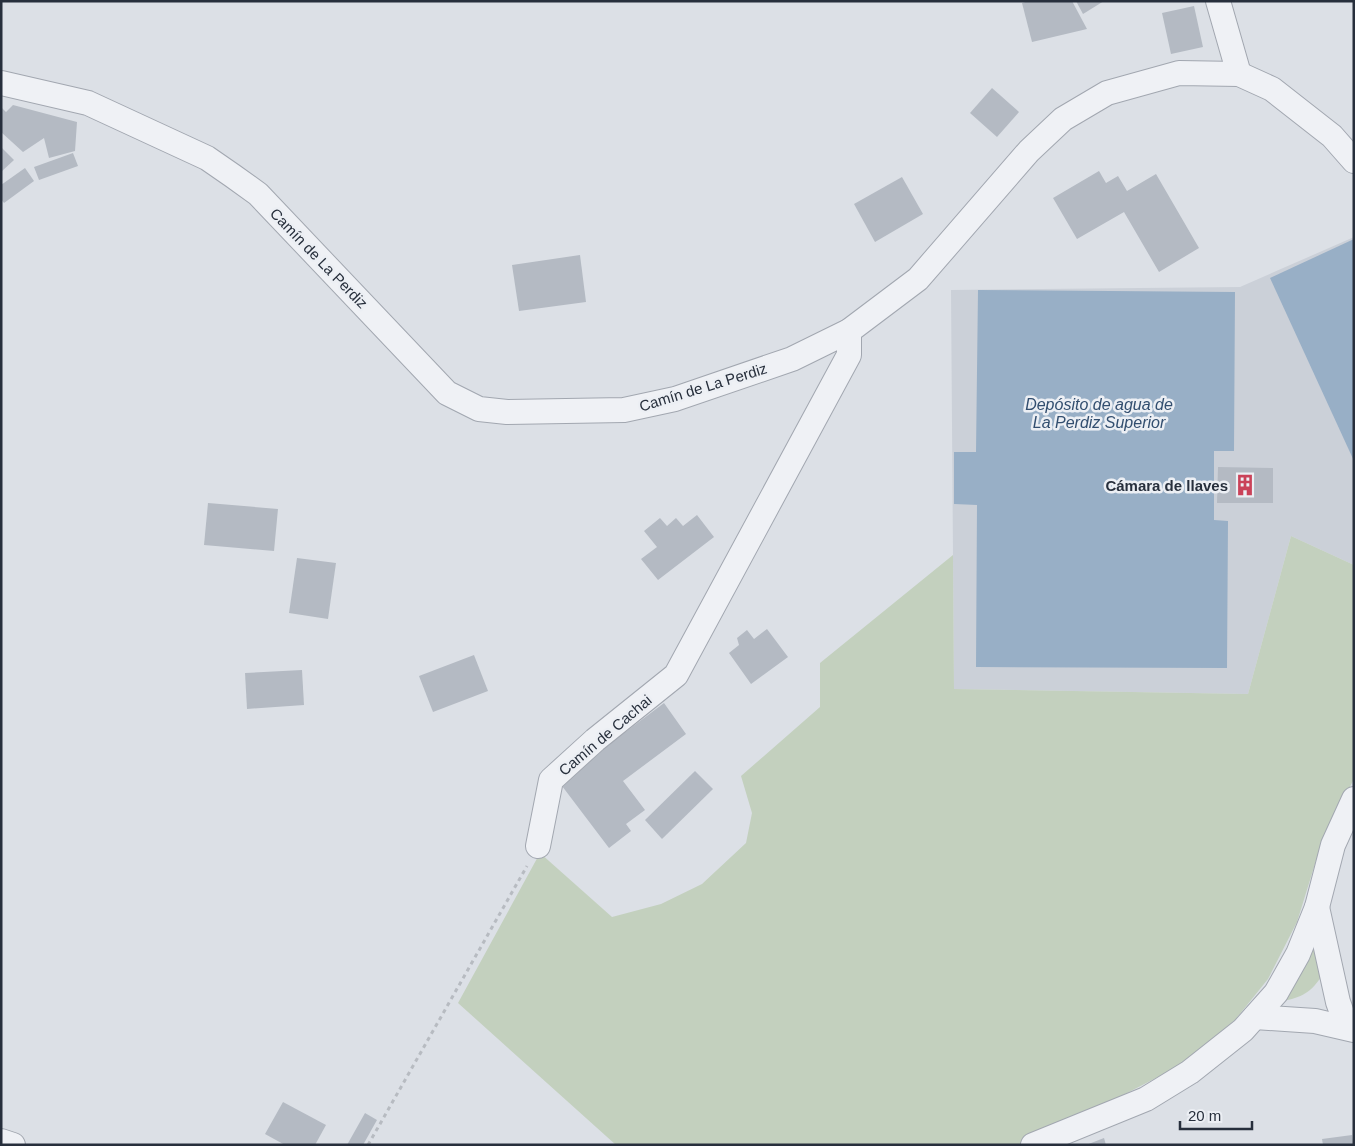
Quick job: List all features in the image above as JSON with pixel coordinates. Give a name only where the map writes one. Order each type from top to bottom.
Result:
[{"type":"street","points":[[1218,1],[1239,74]]},
{"type":"street","name":"Camín de La Perdiz","points":[[1,83],[88,103],[207,158],[258,194],[447,393],[479,409],[507,412],[624,410],[675,399],[792,359],[849,331],[918,279],[1029,151],[1063,119],[1107,93],[1179,73],[1239,74],[1272,89],[1332,136],[1354,161]]},
{"type":"street","name":"Camín de Cachai","points":[[538,846],[551,780],[595,740],[676,675],[849,355],[849,331]]},
{"type":"street","points":[[1033,1145],[1146,1100],[1190,1072],[1243,1030],[1276,993],[1298,954],[1317,907],[1333,845],[1354,799]]},
{"type":"street","points":[[1317,907],[1338,1002],[1350,1029]]},
{"type":"street","points":[[1255,1017],[1315,1021],[1350,1029]]},
{"type":"street","points":[[1,1141],[13,1145]]},
{"type":"path","points":[[368,1145],[538,846]]},
{"type":"shaded area","name":"Depósito de agua de La Perdiz Superior","points":[[1354,237],[1354,565],[1291,536],[1248,694],[954,689],[951,290],[1240,287]]},
{"type":"green space","points":[[1291,536],[1354,565],[1354,779],[1323,838],[1297,922],[1268,979],[1235,1020],[1179,1066],[1027,1145],[616,1145],[458,1003],[540,853],[612,917],[661,904],[702,884],[746,843],[752,813],[741,776],[820,707],[820,663],[953,555],[954,689],[1248,694]]},
{"type":"green space","points":[[1312,945],[1316,949],[1321,977],[1303,995],[1278,1002]]},
{"type":"water","points":[[1354,239],[1354,461],[1270,278]]},
{"type":"water","name":"Depósito de agua de La Perdiz Superior","points":[[978,290],[1235,292],[1234,451],[1214,451],[1214,520],[1228,521],[1227,668],[976,667],[977,505],[954,504],[954,452],[976,452]]},
{"type":"building","points":[[1029,1],[1072,1],[1087,29],[1032,42],[1022,3]]},
{"type":"building","points":[[1076,1],[1104,1],[1083,14]]},
{"type":"building","points":[[1194,6],[1203,47],[1171,54],[1162,13]]},
{"type":"building","points":[[992,88],[1019,112],[997,137],[970,113]]},
{"type":"building","points":[[13,105],[77,122],[75,151],[49,158],[44,138],[23,152],[1,132],[1,107],[6,112]]},
{"type":"building","points":[[1,147],[14,160],[1,172]]},
{"type":"building","points":[[73,153],[78,166],[39,180],[34,167]]},
{"type":"building","points":[[25,168],[34,181],[4,203],[1,199],[1,185]]},
{"type":"building","points":[[1099,171],[1106,183],[1118,176],[1127,191],[1156,174],[1199,248],[1159,272],[1124,212],[1077,239],[1053,198]]},
{"type":"building","points":[[902,177],[923,214],[875,242],[854,204]]},
{"type":"building","points":[[580,255],[586,302],[519,311],[512,265]]},
{"type":"building","name":"Cámara de llaves","points":[[1218,467],[1273,468],[1273,503],[1217,503]]},
{"type":"building","points":[[208,503],[278,509],[274,551],[204,545]]},
{"type":"building","points":[[697,515],[714,537],[658,580],[641,559],[657,547],[644,531],[660,518],[667,526],[676,518],[683,526]]},
{"type":"building","points":[[297,558],[336,563],[328,619],[289,613]]},
{"type":"building","points":[[767,629],[788,657],[751,684],[729,653],[739,645],[737,638],[747,630],[754,639]]},
{"type":"building","points":[[474,655],[488,691],[433,712],[419,676]]},
{"type":"building","points":[[302,670],[304,705],[247,709],[245,673]]},
{"type":"building","points":[[664,703],[686,734],[623,781],[645,810],[626,824],[631,831],[609,848],[559,782]]},
{"type":"building","points":[[695,771],[713,789],[662,839],[645,820]]},
{"type":"building","points":[[283,1102],[326,1125],[315,1145],[285,1145],[265,1134]]},
{"type":"building","points":[[365,1113],[377,1120],[363,1145],[347,1145]]},
{"type":"building","points":[[1352,1135],[1353,1145],[1323,1145],[1322,1139]]},
{"type":"building","points":[[1104,1138],[1106,1145],[1086,1145]]},
{"type":"place","name":"Cámara de llaves","points":[[1245,485]]}]
